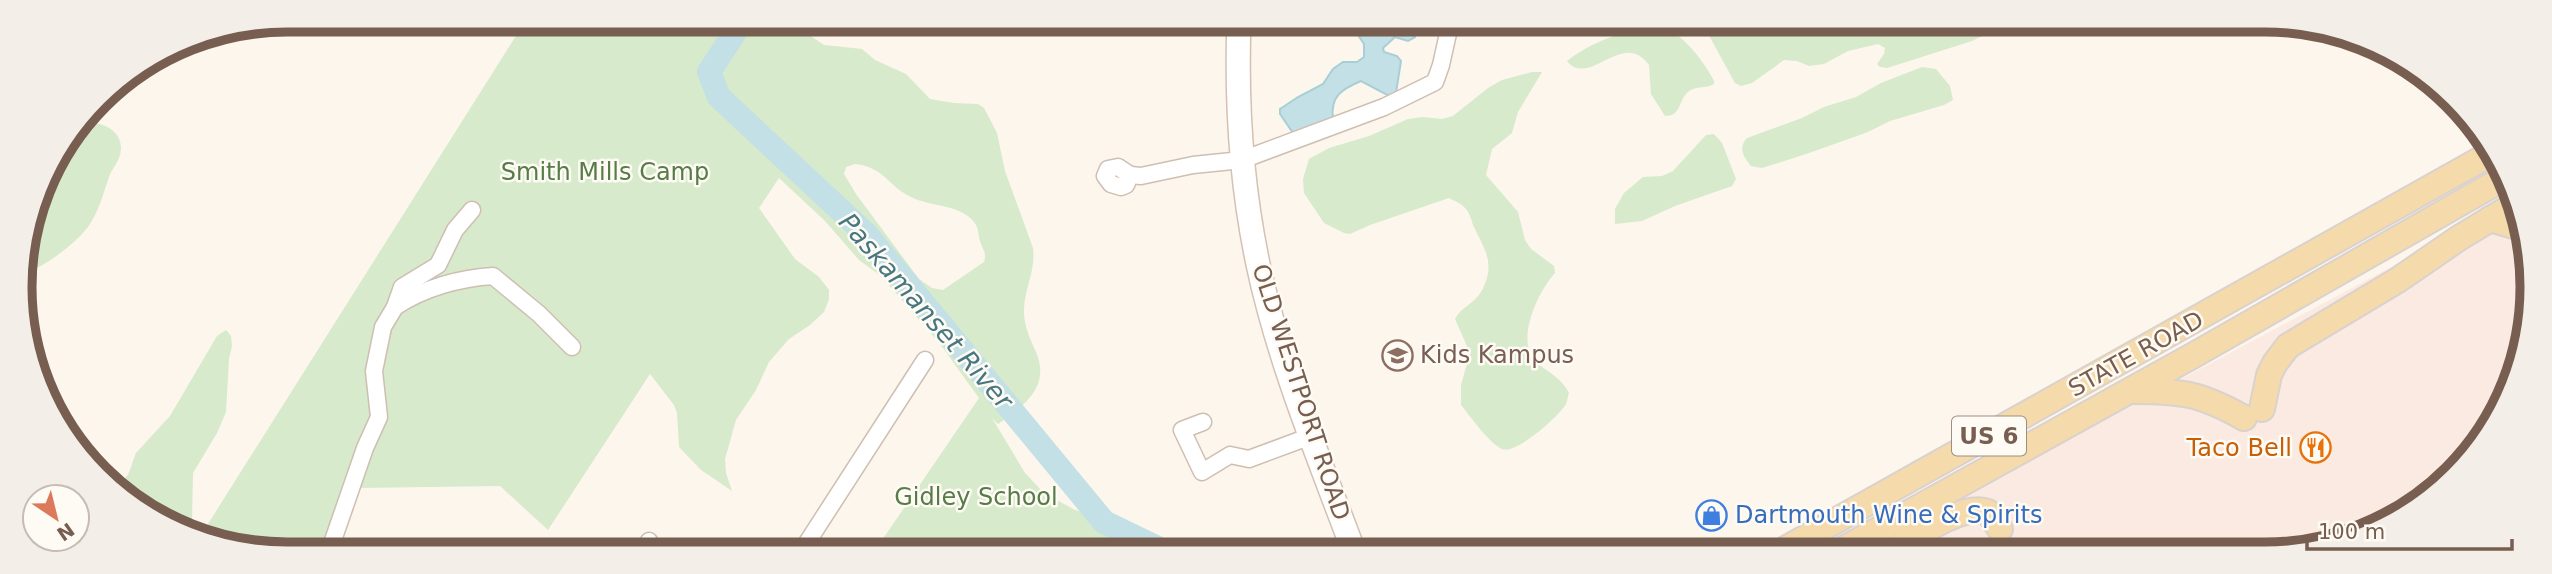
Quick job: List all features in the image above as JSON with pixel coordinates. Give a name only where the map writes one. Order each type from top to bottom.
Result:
[{"type":"main road","name":"OLD WESTPORT ROAD","points":[[1239,32],[1237,80],[1242,160],[1258,266],[1279,342],[1350,542]]},
{"type":"main road","name":"STATE ROAD","points":[[1798,542],[2485,157]]},
{"type":"main road","name":"STATE ROAD","points":[[1856,542],[2297,297],[2498,182]]},
{"type":"main road","points":[[2128,391],[2189,393],[2253,413],[2274,363],[2288,346],[2398,280],[2508,209]]},
{"type":"main road","points":[[2490,219],[2513,226]]},
{"type":"main road","points":[[2297,297],[2440,251]]},
{"type":"main road","points":[[1907,542],[1957,514],[1970,510],[1988,512],[2000,530]]},
{"type":"street","points":[[1130,175],[1141,176],[1193,165],[1242,160],[1384,107],[1435,82],[1448,32]]},
{"type":"street","points":[[332,542],[365,448],[379,417],[374,371],[383,327],[395,307],[402,287],[438,265],[455,230],[472,210]]},
{"type":"street","points":[[395,307],[435,288],[493,276],[540,314],[572,347]]},
{"type":"street","points":[[807,542],[925,360]]},
{"type":"street","points":[[1203,422],[1182,430],[1202,471],[1230,455],[1249,459],[1311,436]]},
{"type":"shaded area","points":[[2507,205],[2516,237],[2520,304],[2516,337],[2501,385],[2468,443],[2446,468],[2421,490],[2393,508],[2363,523],[2331,534],[2282,542],[1876,542]]},
{"type":"green space","name":"Smith Mills Camp","points":[[518,32],[805,32],[824,45],[862,49],[875,60],[906,74],[930,99],[978,104],[984,108],[997,133],[1005,171],[1033,248],[1024,317],[1040,364],[1037,385],[1025,403],[998,424],[992,418],[1025,473],[1044,493],[1075,510],[1107,519],[1150,542],[881,542],[979,398],[940,344],[881,276],[859,260],[825,221],[779,178],[759,208],[795,259],[819,277],[829,290],[829,299],[824,312],[789,339],[769,362],[756,390],[736,420],[725,459],[732,491],[701,470],[679,447],[674,405],[650,374],[548,530],[500,486],[357,488],[322,542],[270,542],[237,538],[205,529]],"holes":[[[855,164],[873,169],[903,193],[971,218],[978,229],[985,254],[984,262],[943,290],[932,288],[919,279],[844,174],[846,167]]]},
{"type":"green space","points":[[1673,32],[1689,45],[1714,84],[1690,91],[1674,114],[1665,116],[1651,94],[1649,65],[1639,55],[1617,55],[1585,68],[1576,68],[1567,61],[1597,43],[1619,34]]},
{"type":"green space","points":[[1707,32],[1991,32],[1972,41],[1887,68],[1877,64],[1885,48],[1878,44],[1848,51],[1824,64],[1809,66],[1784,60],[1752,83],[1741,86],[1735,83]]},
{"type":"green space","points":[[1922,67],[1936,69],[1950,86],[1953,100],[1762,168],[1751,166],[1744,155],[1742,149],[1747,138],[1856,97],[1881,83]]},
{"type":"green space","points":[[1542,72],[1518,112],[1512,133],[1492,149],[1486,175],[1518,212],[1525,240],[1531,249],[1554,266],[1555,273],[1542,291],[1532,314],[1527,339],[1534,359],[1562,382],[1569,393],[1562,410],[1537,433],[1517,446],[1502,449],[1486,435],[1461,405],[1461,385],[1470,353],[1455,319],[1481,292],[1488,273],[1485,249],[1467,210],[1449,198],[1350,234],[1344,233],[1324,223],[1304,193],[1303,179],[1309,159],[1329,148],[1369,136],[1408,119],[1442,119],[1453,116],[1502,80]]},
{"type":"green space","points":[[90,124],[106,126],[115,133],[121,148],[119,158],[90,224],[68,247],[32,270],[36,237],[51,189],[66,159]]},
{"type":"green space","points":[[1714,134],[1722,143],[1736,179],[1732,186],[1642,221],[1615,224],[1615,209],[1624,193],[1643,177],[1662,176],[1673,171],[1706,135]]},
{"type":"green space","points":[[226,330],[231,336],[226,412],[193,473],[190,523],[159,508],[121,481],[128,475],[136,453],[170,416],[217,336]]},
{"type":"water","points":[[1356,32],[1412,32],[1415,37],[1408,41],[1395,37],[1383,48],[1384,52],[1397,56],[1401,61],[1395,99],[1361,81],[1339,94],[1333,104],[1333,119],[1293,133],[1280,114],[1280,109],[1323,84],[1333,69],[1343,62],[1357,62],[1364,57],[1364,44]]},
{"type":"waterway","name":"Paskamanset River","points":[[735,32],[709,72],[719,97],[866,234],[1104,522],[1145,542]]},
{"type":"place","name":"Kids Kampus","points":[[1397,355]]},
{"type":"place","name":"Taco Bell","points":[[2315,448]]},
{"type":"place","name":"Dartmouth Wine & Spirits","points":[[1712,515]]},
{"type":"park label","name":"Gidley School","points":[[976,497]]}]
